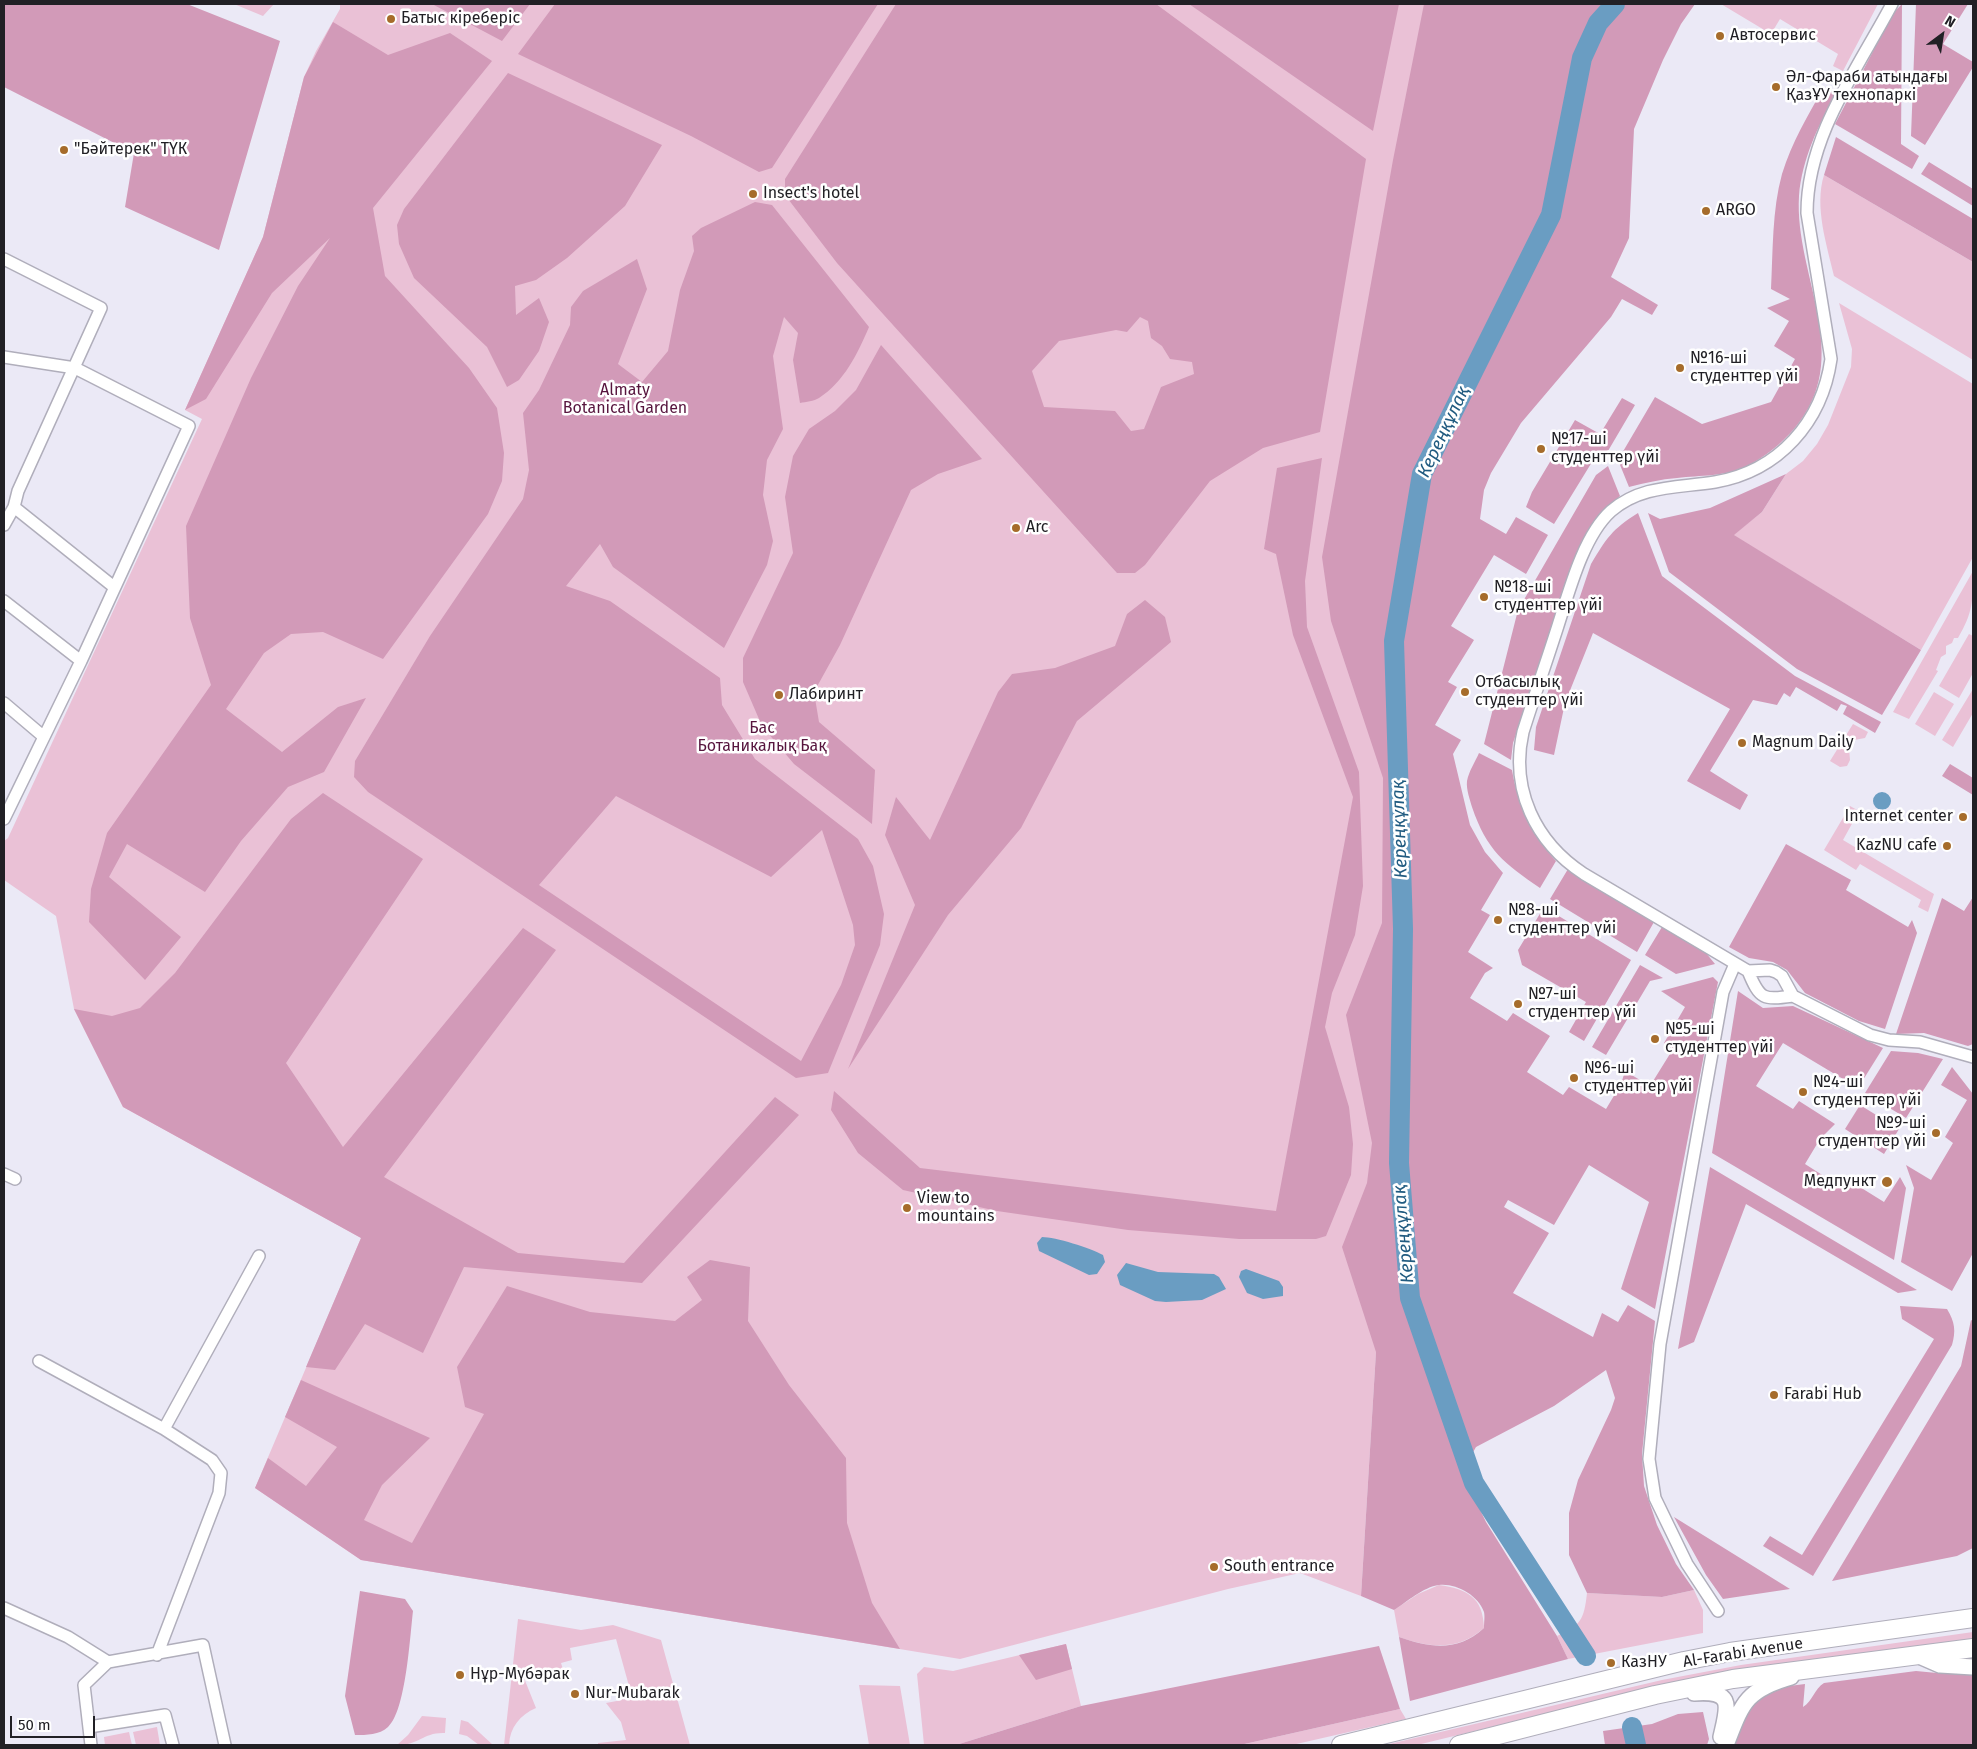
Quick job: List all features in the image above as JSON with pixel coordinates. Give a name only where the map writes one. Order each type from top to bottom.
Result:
[{"type":"main road","name":"Al-Farabi Avenue","points":[[1341,1745],[1684,1661],[1730,1652],[1971,1618]]},
{"type":"main road","name":"Al-Farabi Avenue","points":[[1460,1745],[1656,1695],[1732,1679],[1973,1648]]},
{"type":"street","points":[[1793,996],[1782,976],[1776,972],[1770,970],[1748,971],[1564,861],[1550,846],[1524,796],[1519,770],[1519,749],[1526,721],[1583,554],[1595,531],[1610,512],[1635,494],[1655,488],[1716,482],[1744,474],[1764,465],[1795,439],[1809,422],[1820,402],[1828,379],[1831,359],[1807,213],[1807,193],[1811,169],[1827,125],[1892,4]]},
{"type":"street","points":[[4,259],[102,308],[4,525]]},
{"type":"street","points":[[4,357],[75,368],[189,426],[81,661],[4,820]]},
{"type":"street","points":[[14,506],[114,587]]},
{"type":"street","points":[[4,601],[81,661]]},
{"type":"street","points":[[4,703],[44,737]]},
{"type":"street","points":[[1718,1611],[1687,1564],[1655,1498],[1649,1459],[1660,1344],[1723,992],[1735,964]]},
{"type":"street","points":[[1748,971],[1757,992],[1762,996],[1770,999],[1793,996],[1870,1035],[1889,1040],[1920,1042],[1973,1057]]},
{"type":"street","points":[[4,1174],[15,1179]]},
{"type":"street","points":[[164,1429],[259,1256]]},
{"type":"street","points":[[39,1361],[164,1429],[212,1460],[221,1472],[219,1492],[157,1655]]},
{"type":"street","points":[[4,1608],[68,1637],[108,1662]]},
{"type":"street","points":[[91,1745],[84,1685],[108,1662],[203,1646],[225,1745]]},
{"type":"street","points":[[1917,1655],[1940,1665],[1973,1667]]},
{"type":"street","points":[[1726,1745],[1739,1712],[1757,1690],[1775,1681],[1826,1667]]},
{"type":"street","points":[[1656,1695],[1712,1691],[1719,1694],[1726,1706],[1720,1745]]},
{"type":"street","points":[[89,1727],[166,1714],[173,1745]]},
{"type":"green space","points":[[4,4],[187,4],[280,41],[219,250],[125,207],[134,153],[4,87]]},
{"type":"green space","points":[[234,4],[274,4],[263,16]]},
{"type":"green space","name":"Almaty Botanical Garden","points":[[340,4],[1638,4],[1434,560],[1376,1352],[1361,1596],[1300,1573],[1228,1589],[960,1659],[361,1560],[255,1488],[361,1238],[123,1107],[74,1009],[56,916],[4,880],[4,841],[8,838],[202,419],[185,410],[263,237],[304,77],[316,51],[340,9]]},
{"type":"green space","points":[[432,4],[530,4],[502,41]]},
{"type":"green space","points":[[555,4],[878,4],[772,168],[759,172],[691,136],[518,54]]},
{"type":"green space","points":[[896,4],[1156,4],[1366,159],[1320,432],[1263,448],[1210,481],[1145,565],[1135,573],[1117,573],[837,263],[785,195],[785,179]],"holes":[[[1140,317],[1148,321],[1151,338],[1162,346],[1170,359],[1192,362],[1194,374],[1161,387],[1144,429],[1131,431],[1115,411],[1044,407],[1032,371],[1059,341],[1116,330],[1127,332]]]},
{"type":"green space","points":[[1189,4],[1399,4],[1373,131]]},
{"type":"green space","points":[[1424,4],[1695,4],[1681,24],[1663,60],[1634,129],[1629,238],[1611,277],[1658,305],[1652,315],[1622,299],[1611,317],[1521,423],[1491,473],[1484,490],[1480,519],[1506,534],[1516,517],[1548,535],[1526,574],[1494,555],[1451,626],[1474,640],[1448,682],[1457,687],[1435,725],[1461,740],[1453,754],[1470,825],[1485,852],[1503,873],[1481,910],[1490,915],[1468,952],[1493,968],[1485,973],[1470,998],[1507,1021],[1513,1013],[1550,1036],[1527,1072],[1563,1095],[1569,1087],[1606,1109],[1621,1084],[1625,1071],[1650,1086],[1673,1049],[1664,1043],[1685,1007],[1661,991],[1713,977],[1718,982],[1655,1309],[1621,1289],[1649,1202],[1589,1165],[1554,1225],[1508,1200],[1504,1207],[1549,1233],[1513,1293],[1593,1337],[1602,1313],[1618,1322],[1628,1305],[1655,1321],[1642,1454],[1644,1486],[1657,1525],[1676,1564],[1694,1590],[1662,1597],[1587,1593],[1569,1555],[1569,1513],[1578,1480],[1615,1398],[1606,1370],[1554,1406],[1476,1447],[1464,1468],[1465,1479],[1486,1522],[1557,1636],[1568,1659],[1410,1701],[1399,1637],[1422,1644],[1443,1646],[1454,1644],[1474,1636],[1484,1628],[1484,1614],[1481,1606],[1472,1595],[1459,1588],[1446,1585],[1433,1586],[1415,1595],[1394,1610],[1361,1596],[1376,1352],[1342,1247],[1367,1183],[1372,1143],[1346,1015],[1382,923],[1383,778],[1331,621],[1322,557],[1393,160]]},
{"type":"green space","points":[[1721,4],[1878,4],[1843,71],[1833,66],[1838,54],[1780,19],[1771,34]]},
{"type":"green space","points":[[1902,4],[1901,144],[1919,156],[1912,169],[1835,124],[1893,13]]},
{"type":"green space","points":[[1916,4],[1968,4],[1943,44],[1973,62],[1973,67],[1925,145],[1911,136]]},
{"type":"green space","points":[[333,22],[388,55],[450,33],[492,61],[373,208],[385,276],[469,368],[497,408],[504,453],[502,481],[488,514],[383,659],[323,632],[291,634],[264,653],[226,709],[282,752],[338,707],[366,698],[324,772],[288,787],[241,841],[205,892],[127,844],[109,877],[181,937],[145,980],[89,922],[91,889],[107,833],[211,685],[190,618],[186,526],[251,378],[298,286],[330,238],[272,293],[206,399],[185,410],[263,237],[304,77]]},
{"type":"green space","points":[[508,73],[662,145],[625,206],[567,258],[536,280],[515,286],[516,315],[539,298],[549,322],[539,351],[519,380],[507,387],[487,347],[414,278],[399,244],[397,225],[404,209]]},
{"type":"green space","points":[[1824,87],[1836,94],[1823,118],[1807,156],[1799,196],[1800,226],[1822,345],[1820,373],[1812,402],[1794,429],[1784,440],[1754,462],[1739,470],[1722,474],[1665,479],[1629,487],[1618,460],[1655,397],[1702,424],[1771,402],[1795,359],[1774,346],[1789,321],[1767,308],[1790,299],[1771,289],[1775,216],[1779,188],[1786,162],[1801,129]]},
{"type":"green space","points":[[1836,137],[1973,219],[1973,262],[1824,175]]},
{"type":"green space","points":[[1929,162],[1973,189],[1973,206],[1921,174]]},
{"type":"green space","points":[[1824,175],[1973,262],[1973,360],[1834,276],[1821,213],[1821,187]]},
{"type":"green space","points":[[755,202],[772,205],[869,327],[855,357],[836,384],[819,398],[800,403],[793,360],[798,333],[784,317],[773,356],[783,429],[767,460],[763,495],[773,541],[767,565],[724,648],[613,567],[600,544],[566,586],[610,601],[720,678],[722,705],[755,759],[858,839],[873,866],[884,914],[880,945],[828,1073],[796,1078],[368,792],[354,777],[355,761],[430,636],[523,499],[529,470],[523,413],[539,390],[570,325],[571,307],[583,291],[637,259],[647,289],[618,364],[642,382],[668,351],[680,290],[694,251],[692,236],[701,228]],"holes":[[[616,796],[771,877],[822,830],[853,925],[855,945],[841,985],[801,1061],[539,885]]]},
{"type":"green space","points":[[1839,303],[1973,384],[1973,557],[1921,650],[1733,535],[1762,512],[1786,474],[1803,461],[1817,444],[1828,425],[1851,367],[1852,349]]},
{"type":"green space","points":[[881,345],[982,459],[938,474],[911,490],[840,645],[814,692],[819,722],[875,770],[872,824],[794,764],[762,726],[743,682],[743,658],[793,553],[785,497],[793,456],[809,429],[835,411],[856,390]]},
{"type":"green space","points":[[1622,398],[1635,405],[1608,451],[1592,462],[1554,524],[1526,507],[1532,492],[1575,420],[1600,434]]},
{"type":"green space","points":[[1322,458],[1305,581],[1307,627],[1359,772],[1363,886],[1355,935],[1332,993],[1325,1027],[1349,1107],[1353,1144],[1351,1175],[1326,1236],[1316,1239],[1239,1239],[1128,1230],[997,1211],[903,1190],[858,1153],[831,1110],[834,1091],[920,1168],[1276,1211],[1353,797],[1293,635],[1276,554],[1264,549],[1277,468]]},
{"type":"green space","points":[[1608,466],[1620,496],[1600,515],[1582,541],[1513,743],[1511,760],[1484,744],[1518,610],[1596,475]]},
{"type":"green space","points":[[1786,474],[1762,512],[1734,535],[1921,650],[1882,715],[1797,669],[1669,572],[1648,513],[1660,519],[1710,508]]},
{"type":"green space","points":[[1638,513],[1662,576],[1795,676],[1881,722],[1875,733],[1843,714],[1847,706],[1841,704],[1837,711],[1796,687],[1790,697],[1784,693],[1777,705],[1753,700],[1710,771],[1748,795],[1740,810],[1687,781],[1730,709],[1593,633],[1565,703],[1554,755],[1534,750],[1536,727],[1591,564],[1610,535]]},
{"type":"green space","points":[[1973,571],[1971,606],[1967,621],[1958,638],[1954,638],[1952,643],[1946,646],[1946,654],[1941,657],[1936,670],[1938,671],[1909,719],[1893,712]]},
{"type":"green space","points":[[1145,600],[1165,617],[1171,642],[1077,721],[1021,828],[948,915],[848,1069],[915,905],[885,835],[896,797],[930,840],[998,692],[1012,674],[1055,668],[1115,646],[1127,614]]},
{"type":"green space","points":[[1969,634],[1973,636],[1973,673],[1959,698],[1939,686]]},
{"type":"green space","points":[[1973,689],[1973,713],[1953,747],[1942,740]]},
{"type":"green space","points":[[1934,692],[1954,704],[1935,736],[1915,724]]},
{"type":"green space","points":[[1853,724],[1868,732],[1865,738],[1854,740],[1849,738],[1845,746],[1849,748],[1850,760],[1847,766],[1840,767],[1830,761]]},
{"type":"green space","points":[[1479,753],[1512,770],[1522,807],[1540,840],[1556,861],[1540,888],[1498,855],[1484,835],[1478,822],[1469,798],[1467,781]]},
{"type":"green space","points":[[1950,764],[1973,778],[1973,795],[1942,776]]},
{"type":"green space","points":[[323,793],[423,859],[286,1063],[343,1147],[523,928],[556,950],[384,1177],[518,1253],[624,1263],[775,1097],[799,1115],[642,1283],[464,1267],[423,1353],[365,1324],[335,1370],[306,1367],[361,1238],[123,1107],[74,1009],[112,1016],[140,1008],[175,973],[291,819]]},
{"type":"green space","points":[[1850,806],[1859,811],[1843,840],[1934,894],[1928,912],[1918,907],[1921,900],[1860,864],[1856,870],[1824,850]]},
{"type":"green space","points":[[1786,844],[1851,880],[1846,890],[1908,927],[1912,920],[1917,933],[1885,1029],[1859,1021],[1805,993],[1787,970],[1773,962],[1749,958],[1729,947]]},
{"type":"green space","points":[[1568,869],[1654,922],[1637,952],[1550,899]]},
{"type":"green space","points":[[1973,897],[1973,1044],[1968,1046],[1924,1033],[1896,1034],[1942,898],[1964,911]]},
{"type":"green space","points":[[1544,907],[1631,960],[1584,1041],[1569,1032],[1586,1002],[1522,965],[1518,950]]},
{"type":"green space","points":[[1662,927],[1706,953],[1715,964],[1676,974],[1645,955]]},
{"type":"green space","points":[[1640,965],[1663,978],[1650,981],[1606,1055],[1592,1047]]},
{"type":"green space","points":[[1738,991],[1763,1008],[1793,1006],[1883,1048],[1858,1088],[1783,1043],[1756,1086],[1793,1109],[1799,1101],[1835,1124],[1820,1139],[1805,1164],[1841,1187],[1847,1179],[1884,1202],[1900,1177],[1906,1188],[1894,1260],[1712,1153]]},
{"type":"green space","points":[[1891,1051],[1918,1053],[1943,1059],[1906,1118],[1865,1093]]},
{"type":"green space","points":[[1952,1067],[1973,1094],[1973,1253],[1952,1291],[1901,1262],[1914,1188],[1906,1165],[1931,1180],[1953,1143],[1945,1137],[1967,1100],[1941,1085]]},
{"type":"green space","points":[[1860,1105],[1899,1129],[1884,1154],[1845,1129]]},
{"type":"green space","points":[[1710,1167],[1917,1290],[1898,1293],[1746,1204],[1694,1342],[1678,1349]]},
{"type":"green space","points":[[710,1260],[750,1267],[748,1321],[789,1385],[846,1458],[847,1523],[872,1603],[900,1649],[361,1560],[255,1488],[268,1458],[306,1486],[337,1447],[285,1417],[301,1380],[430,1438],[382,1485],[364,1520],[412,1543],[484,1414],[465,1407],[457,1367],[507,1286],[590,1312],[675,1321],[702,1300],[687,1277]]},
{"type":"green space","points":[[1900,1306],[1947,1309],[1954,1327],[1952,1345],[1813,1576],[1763,1546],[1770,1536],[1802,1555],[1934,1339],[1902,1319]]},
{"type":"green space","points":[[1971,1320],[1973,1321],[1973,1548],[1957,1556],[1832,1581],[1961,1366]]},
{"type":"green space","points":[[1674,1517],[1790,1589],[1723,1599],[1706,1575]]},
{"type":"green space","points":[[1439,1585],[1458,1589],[1472,1596],[1477,1602],[1483,1617],[1484,1628],[1464,1641],[1454,1644],[1433,1645],[1399,1637],[1394,1610],[1418,1594]]},
{"type":"green space","points":[[1694,1590],[1703,1610],[1703,1633],[1568,1659],[1557,1636],[1576,1625],[1583,1616],[1587,1593],[1662,1597]]},
{"type":"green space","points":[[360,1591],[405,1599],[413,1611],[409,1654],[399,1706],[388,1727],[381,1732],[368,1735],[355,1735],[345,1696]]},
{"type":"green space","points":[[518,1619],[581,1630],[613,1625],[661,1640],[690,1745],[598,1745],[598,1743],[626,1740],[621,1722],[606,1703],[622,1700],[618,1689],[629,1686],[616,1639],[570,1648],[572,1660],[561,1663],[566,1679],[545,1676],[524,1678],[536,1708],[525,1714],[517,1722],[511,1733],[509,1745],[504,1745]]},
{"type":"green space","points":[[1973,1632],[1973,1641],[1664,1685],[1417,1745],[1385,1745],[1662,1680],[1741,1665]]},
{"type":"green space","points":[[1066,1644],[1081,1706],[956,1745],[924,1745],[917,1674],[924,1667],[953,1671]]},
{"type":"green space","points":[[1066,1644],[1072,1669],[1036,1680],[1019,1655]]},
{"type":"green space","points":[[1379,1646],[1400,1709],[1240,1745],[956,1745],[1081,1706]]},
{"type":"green space","points":[[1916,1671],[1937,1673],[1973,1671],[1973,1745],[1732,1745],[1746,1713],[1758,1694],[1781,1687],[1805,1684],[1803,1707],[1824,1683]]},
{"type":"green space","points":[[859,1685],[900,1686],[910,1745],[869,1745]]},
{"type":"green space","points":[[1400,1709],[1406,1719],[1292,1745],[1240,1745]]},
{"type":"green space","points":[[1703,1712],[1709,1739],[1707,1745],[1605,1745],[1603,1731],[1652,1724],[1678,1714]]},
{"type":"green space","points":[[422,1716],[446,1718],[445,1733],[431,1734],[411,1743],[397,1745],[408,1735]]},
{"type":"green space","points":[[461,1720],[468,1722],[493,1745],[479,1745],[467,1736],[459,1734]]},
{"type":"green space","points":[[157,1727],[160,1745],[136,1745],[133,1732]]},
{"type":"green space","points":[[129,1732],[132,1745],[105,1745],[104,1737]]},
{"type":"water","points":[[1878,792],[1886,792],[1891,797],[1889,808],[1878,810],[1873,805],[1873,797]]},
{"type":"water","points":[[1042,1237],[1090,1249],[1103,1255],[1105,1262],[1097,1274],[1089,1275],[1039,1251],[1037,1243]]},
{"type":"water","points":[[1126,1263],[1158,1272],[1214,1274],[1219,1277],[1226,1289],[1202,1300],[1155,1301],[1120,1285],[1117,1275]]},
{"type":"water","points":[[1246,1269],[1279,1281],[1283,1287],[1283,1296],[1263,1299],[1247,1293],[1239,1277],[1241,1271]]},
{"type":"waterway","name":"Кереңқұлақ","points":[[1586,1656],[1474,1483],[1410,1298],[1399,1163],[1403,929],[1394,641],[1422,474],[1551,215],[1582,58],[1598,23],[1615,4]]},
{"type":"waterway","name":"Кереңқұлақ","points":[[1632,1727],[1636,1745]]},
{"type":"place","name":"Батыс кіреберіс","points":[[391,19]]},
{"type":"place","name":"Автосервис","points":[[1720,36]]},
{"type":"place","name":"Әл-Фараби атындағы ҚазҰУ технопаркі","points":[[1776,87]]},
{"type":"place","name":"\"Бәйтерек\" ТҮК","points":[[64,150]]},
{"type":"place","name":"Insect's hotel","points":[[753,194]]},
{"type":"place","name":"ARGO","points":[[1706,211]]},
{"type":"place","name":"№16-ші студенттер үйі","points":[[1680,368]]},
{"type":"place","name":"№17-ші студенттер үйі","points":[[1541,449]]},
{"type":"place","name":"Arc","points":[[1016,528]]},
{"type":"place","name":"№18-ші студенттер үйі","points":[[1484,597]]},
{"type":"place","name":"Отбасылық студенттер үйі","points":[[1465,692]]},
{"type":"place","name":"Лабиринт","points":[[779,695]]},
{"type":"place","name":"Magnum Daily","points":[[1742,743]]},
{"type":"place","name":"Internet center","points":[[1963,817]]},
{"type":"place","name":"KazNU cafe","points":[[1947,846]]},
{"type":"place","name":"№8-ші студенттер үйі","points":[[1498,920]]},
{"type":"place","name":"№7-ші студенттер үйі","points":[[1518,1004]]},
{"type":"place","name":"№5-ші студенттер үйі","points":[[1655,1039]]},
{"type":"place","name":"№6-ші студенттер үйі","points":[[1574,1078]]},
{"type":"place","name":"№4-ші студенттер үйі","points":[[1803,1092]]},
{"type":"place","name":"№9-ші студенттер үйі","points":[[1936,1133]]},
{"type":"place","name":"Медпункт","points":[[1887,1182]]},
{"type":"place","name":"View to mountains","points":[[907,1208]]},
{"type":"place","name":"Farabi Hub","points":[[1774,1395]]},
{"type":"place","name":"South entrance","points":[[1214,1567]]},
{"type":"place","name":"КазНУ","points":[[1611,1663]]},
{"type":"place","name":"Нұр-Мүбәрак","points":[[460,1675]]},
{"type":"place","name":"Nur-Mubarak","points":[[575,1694]]},
{"type":"park label","name":"Бас Ботаникалық Бақ","points":[[762,738]]}]
